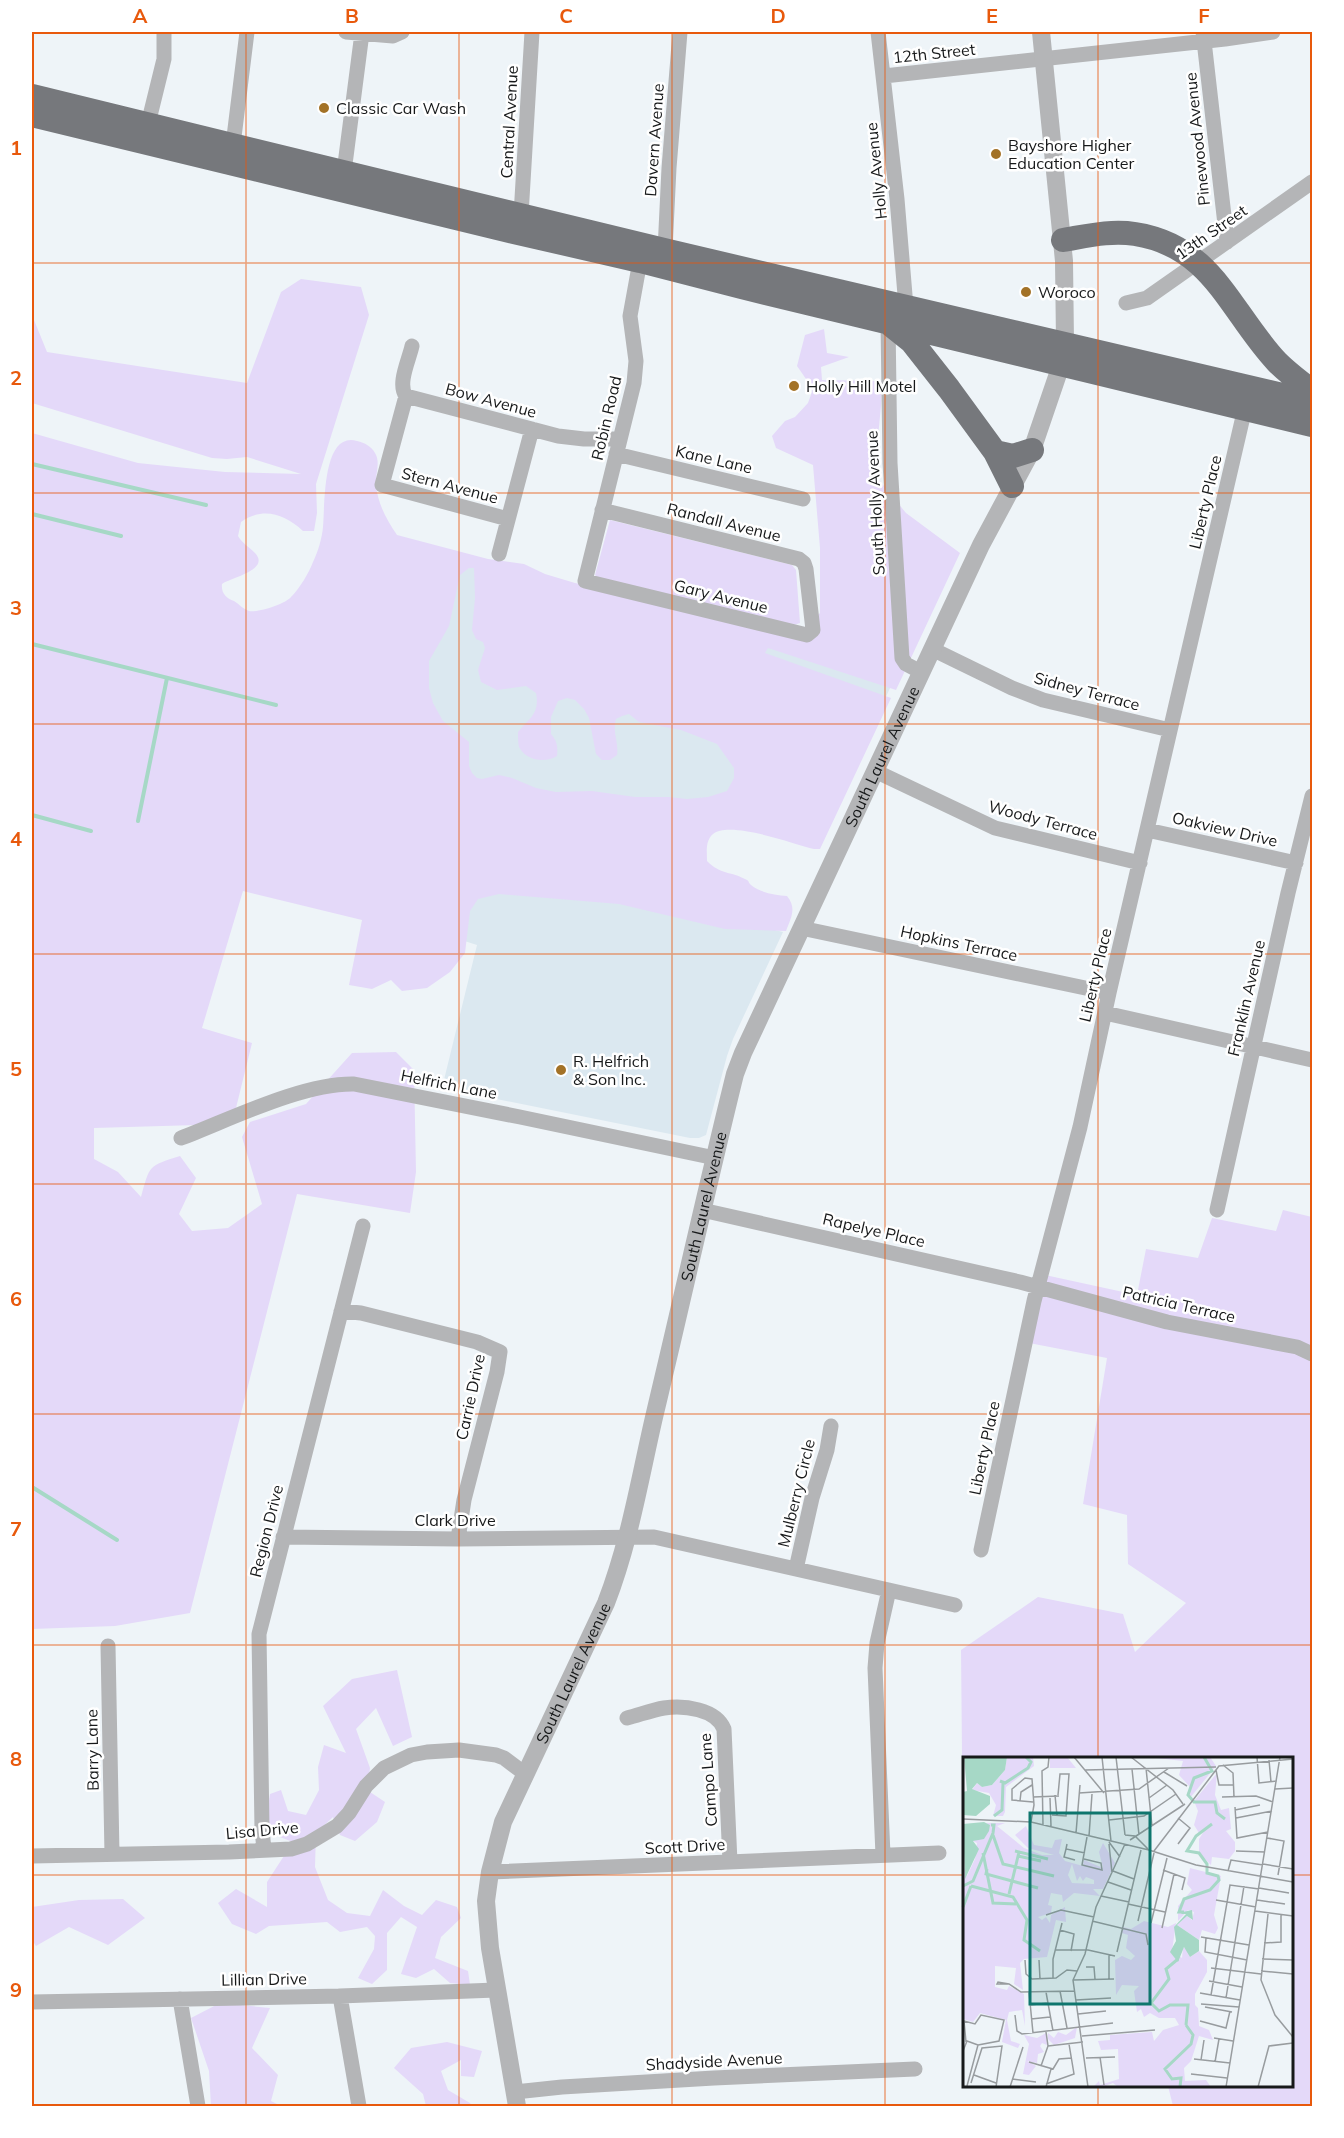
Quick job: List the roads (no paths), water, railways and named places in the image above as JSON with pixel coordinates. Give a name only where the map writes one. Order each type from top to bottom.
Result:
[{"type":"highway","points":[[32,96],[665,250],[897,315],[912,342],[994,452],[1012,486]]},
{"type":"highway","points":[[32,115],[640,261],[897,315],[1063,353],[1312,402]]},
{"type":"highway","points":[[1063,240],[1106,233],[1136,234],[1171,245],[1211,273],[1277,362],[1312,391]]},
{"type":"highway","points":[[1063,353],[1245,408],[1312,425]]},
{"type":"highway","points":[[994,452],[1013,456],[1032,450]]},
{"type":"street","points":[[148,124],[164,59],[164,32]]},
{"type":"street","points":[[233,145],[247,32]]},
{"type":"street","points":[[344,172],[354,32],[393,36],[402,32]]},
{"type":"street","name":"Central Avenue","points":[[521,216],[532,32]]},
{"type":"street","name":"Davern Avenue","points":[[665,250],[669,168],[681,32]]},
{"type":"street","name":"Holly Avenue","points":[[878,32],[884,76],[897,315]]},
{"type":"street","name":"South Laurel Avenue","points":[[516,2099],[496,1990],[486,1918],[489,1872],[503,1822],[524,1773],[606,1603],[628,1536],[735,1074],[742,1053],[981,545],[1032,450],[1063,353],[1063,240],[1041,32]]},
{"type":"street","name":"12th Street","points":[[884,76],[1044,58],[1204,36],[1273,32]]},
{"type":"street","name":"Pinewood Avenue","points":[[1204,36],[1227,242]]},
{"type":"street","name":"13th Street","points":[[1126,303],[1148,298],[1312,182]]},
{"type":"street","name":"Robin Road","points":[[585,580],[635,372],[636,361],[630,316],[640,261]]},
{"type":"street","name":"South Holly Avenue","points":[[897,315],[890,463],[902,658],[906,664],[921,672]]},
{"type":"street","points":[[406,396],[402,391],[412,346]]},
{"type":"street","name":"Bow Avenue","points":[[406,396],[573,438],[620,439]]},
{"type":"street","name":"Stern Avenue","points":[[406,396],[382,485],[508,519]]},
{"type":"street","name":"Liberty Place","points":[[981,1550],[1038,1288],[1070,1172],[1109,993],[1245,408]]},
{"type":"street","points":[[499,554],[532,429]]},
{"type":"street","name":"Kane Lane","points":[[616,454],[803,499]]},
{"type":"street","name":"Randall Avenue","points":[[603,510],[799,559],[804,563],[806,569],[808,596]]},
{"type":"street","name":"Gary Avenue","points":[[585,580],[807,635],[813,630],[808,596]]},
{"type":"street","name":"Sidney Terrace","points":[[932,649],[1012,688],[1043,700],[1170,730]]},
{"type":"street","name":"Woody Terrace","points":[[874,771],[995,828],[1140,863]]},
{"type":"street","name":"Franklin Avenue","points":[[1217,1210],[1312,796]]},
{"type":"street","name":"Oakview Drive","points":[[1147,830],[1296,864]]},
{"type":"street","name":"Hopkins Terrace","points":[[801,928],[1109,993]]},
{"type":"street","points":[[1105,1013],[1312,1060]]},
{"type":"street","name":"Helfrich Lane","points":[[181,1138],[285,1098],[330,1086],[354,1084],[715,1158]]},
{"type":"street","name":"Rapelye Place","points":[[702,1210],[1038,1288]]},
{"type":"street","name":"Region Drive","points":[[264,1850],[258,1646],[283,1537],[363,1226]]},
{"type":"street","name":"Patricia Terrace","points":[[1038,1288],[1167,1322],[1297,1347],[1312,1354]]},
{"type":"street","name":"Carrie Drive","points":[[341,1311],[361,1313],[477,1342],[500,1352],[497,1372],[464,1500],[458,1539]]},
{"type":"street","name":"Mulberry Circle","points":[[796,1569],[812,1498],[827,1450],[831,1426]]},
{"type":"street","points":[[628,1536],[654,1537],[955,1605]]},
{"type":"street","name":"Clark Drive","points":[[283,1537],[458,1539],[628,1536]]},
{"type":"street","points":[[883,1855],[875,1668],[877,1643],[888,1590]]},
{"type":"street","name":"Barry Lane","points":[[108,1646],[112,1854]]},
{"type":"street","name":"Campo Lane","points":[[627,1718],[665,1708],[677,1708],[710,1714],[722,1723],[725,1741],[730,1862]]},
{"type":"street","name":"Lisa Drive","points":[[32,1856],[291,1849],[326,1835],[349,1813],[376,1774],[392,1763],[411,1755],[442,1750],[482,1752],[504,1758],[524,1773]]},
{"type":"street","name":"Scott Drive","points":[[489,1872],[939,1853]]},
{"type":"street","name":"Lillian Drive","points":[[32,2002],[340,1996],[496,1990]]},
{"type":"street","points":[[340,1996],[359,2106]]},
{"type":"street","points":[[180,1999],[198,2106]]},
{"type":"street","name":"Shadyside Avenue","points":[[516,2099],[562,2087],[915,2069]]},
{"type":"waterway","points":[[32,464],[206,505]]},
{"type":"waterway","points":[[32,514],[121,536]]},
{"type":"waterway","points":[[32,644],[276,705]]},
{"type":"waterway","points":[[138,821],[167,678]]},
{"type":"waterway","points":[[32,815],[91,831]]},
{"type":"waterway","points":[[32,1487],[117,1540]]},
{"type":"place","name":"Classic Car Wash","points":[[324,108]]},
{"type":"place","name":"Bayshore Higher Education Center","points":[[996,154]]},
{"type":"place","name":"Woroco","points":[[1026,292]]},
{"type":"place","name":"Holly Hill Motel","points":[[794,386]]},
{"type":"place","name":"R. Helfrich & Son Inc.","points":[[561,1070]]}]
